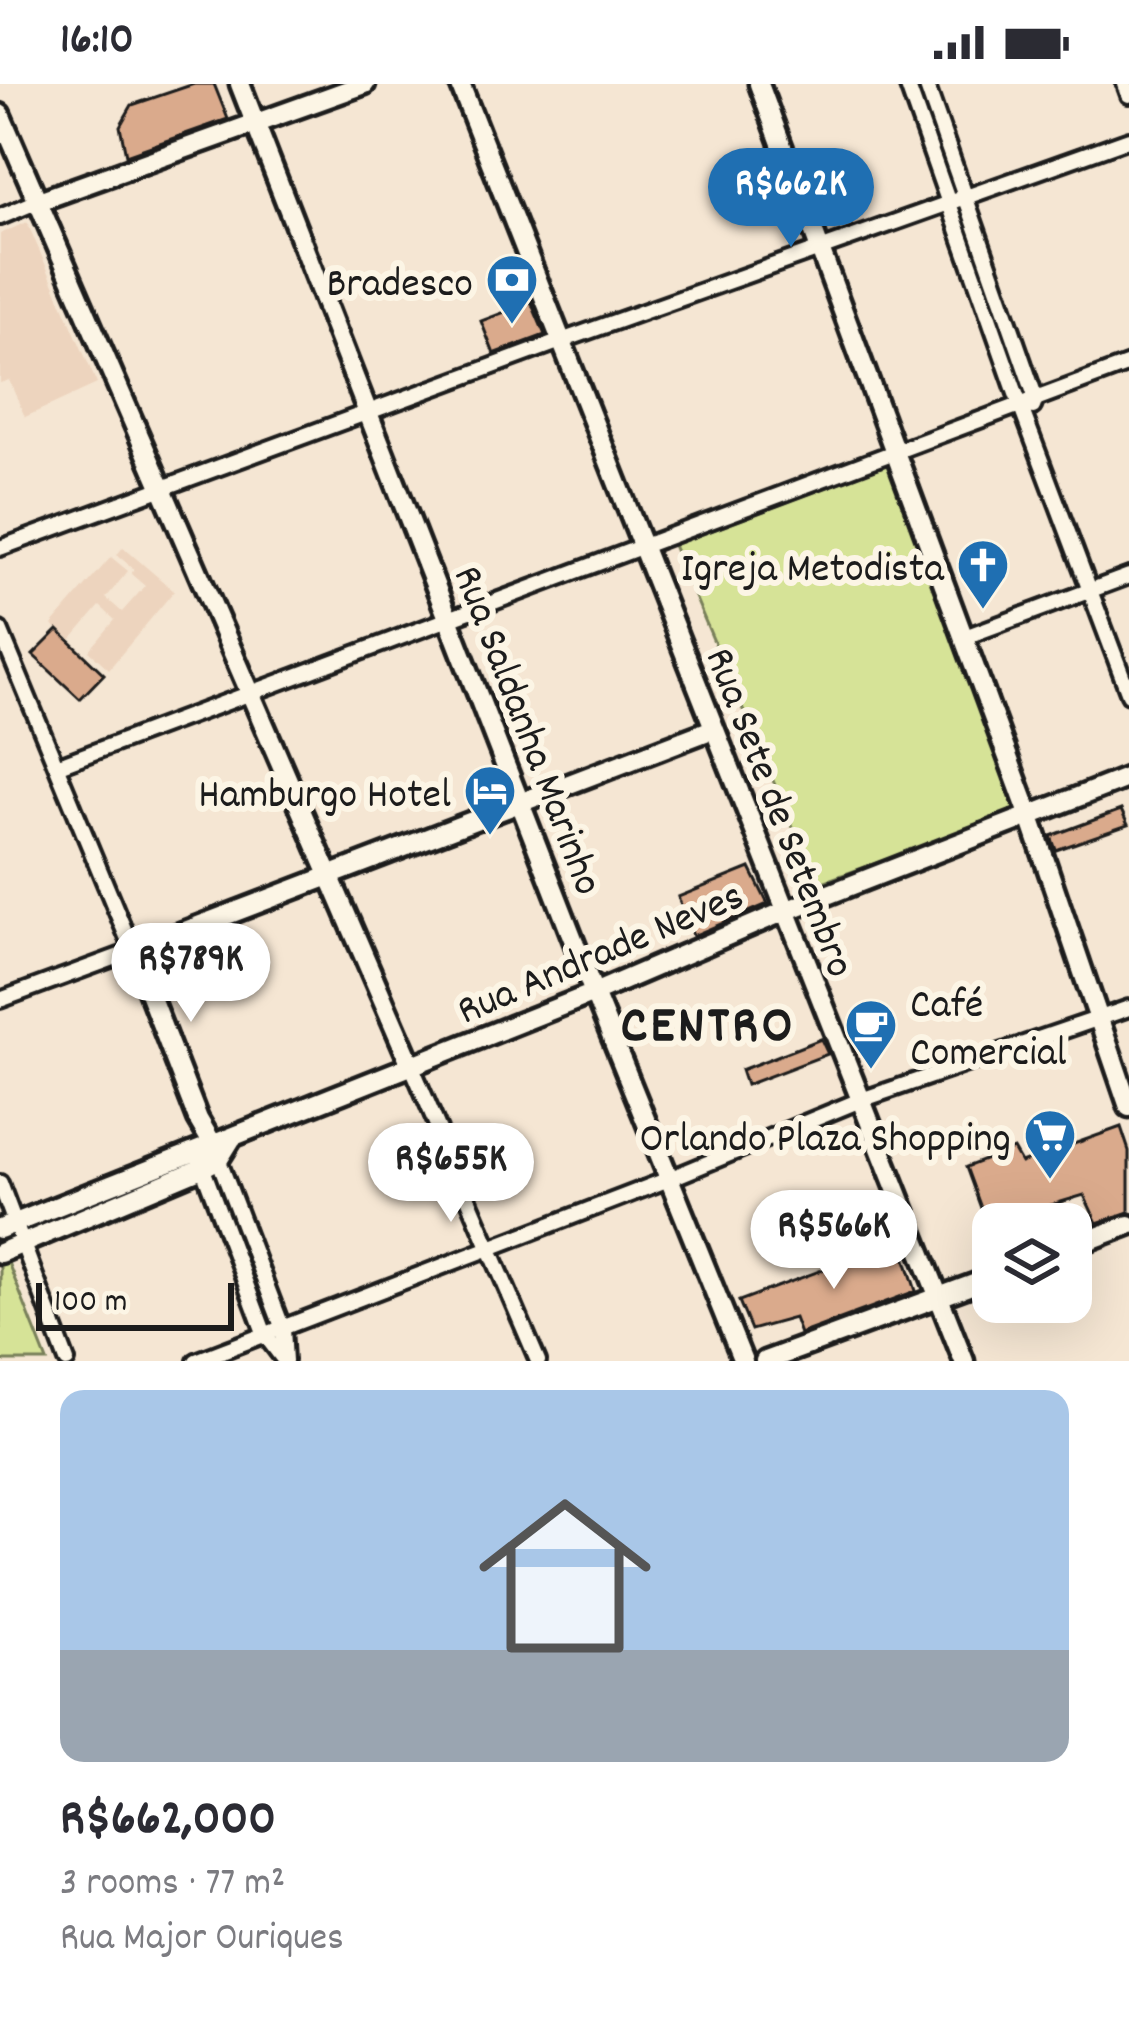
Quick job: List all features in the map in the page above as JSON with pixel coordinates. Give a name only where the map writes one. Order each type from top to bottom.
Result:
[{"type":"main road","name":"Rua Saldanha Marinho","points":[[240,84],[594,993],[743,1361]]},
{"type":"main road","points":[[36,202],[365,84]]},
{"type":"main road","name":"Rua Sete de Setembro","points":[[460,84],[964,1361]]},
{"type":"main road","points":[[759,84],[1030,817],[1129,1107]]},
{"type":"main road","points":[[0,113],[412,1067]]},
{"type":"main road","points":[[207,1155],[198,1119],[133,951],[712,729]]},
{"type":"main road","name":"Rua Andrade Neves","points":[[207,1155],[232,1138],[1129,777]]},
{"type":"main road","points":[[8,1226],[105,1187],[207,1155]]},
{"type":"main road","points":[[0,1252],[114,1207],[207,1155]]},
{"type":"main road","points":[[105,1187],[114,1207]]},
{"type":"main road","points":[[1092,1239],[1129,1225]]},
{"type":"main road","points":[[765,1361],[972,1285]]},
{"type":"street","points":[[907,84],[1129,694]]},
{"type":"street","points":[[926,84],[1036,399],[1027,423]]},
{"type":"street","points":[[1125,84],[1129,95]]},
{"type":"street","points":[[0,548],[560,340],[1129,139]]},
{"type":"street","points":[[0,218],[36,202]]},
{"type":"street","points":[[968,254],[984,249]]},
{"type":"street","points":[[996,335],[1012,328]]},
{"type":"street","points":[[59,765],[1129,364]]},
{"type":"street","points":[[962,638],[1129,577]]},
{"type":"street","points":[[0,630],[133,951],[0,1000]]},
{"type":"street","points":[[196,1361],[858,1101],[1129,1008]]},
{"type":"street","points":[[412,1067],[538,1361]]},
{"type":"street","points":[[207,1155],[283,1329],[285,1361]]},
{"type":"street","points":[[207,1155],[265,1335],[285,1361]]},
{"type":"street","points":[[0,1183],[8,1226],[21,1244],[67,1361]]},
{"type":"shaded area","points":[[27,222],[97,384],[25,417],[9,380],[0,383],[0,234]]},
{"type":"shaded area","points":[[123,547],[174,591],[109,669],[89,651],[115,620],[100,606],[71,640],[52,625],[111,557],[128,571],[106,598],[122,612],[145,586],[117,555]]},
{"type":"green space","points":[[888,464],[1018,813],[817,884],[673,545]]},
{"type":"green space","points":[[7,1260],[47,1361],[0,1361],[0,1263]]},
{"type":"building","points":[[194,84],[214,84],[228,119],[126,155],[120,126],[132,105]]},
{"type":"building","name":"Bradesco","points":[[531,302],[545,335],[494,354],[481,321]]},
{"type":"building","points":[[58,630],[104,674],[80,699],[33,655]]},
{"type":"building","points":[[1121,810],[1128,825],[1056,850],[1051,836]]},
{"type":"building","points":[[750,868],[768,904],[693,936],[678,897]]},
{"type":"building","points":[[821,1039],[828,1054],[746,1085],[741,1070]]},
{"type":"building","name":"Orlando Plaza Shopping","points":[[1121,1127],[1129,1151],[1129,1212],[1097,1223],[1092,1203],[1084,1195],[1058,1203],[979,1203],[966,1167],[1013,1149],[1021,1163]]},
{"type":"building","points":[[900,1241],[916,1291],[800,1334],[794,1318],[751,1330],[739,1301]]},
{"type":"place","name":"Bradesco","points":[[512,326]]},
{"type":"place","name":"Igreja Metodista","points":[[983,611]]},
{"type":"place","name":"Hamburgo Hotel","points":[[490,837]]},
{"type":"place","name":"Café Comercial","points":[[871,1071]]},
{"type":"place","name":"Orlando Plaza Shopping","points":[[1050,1181]]},
{"type":"district","name":"CENTRO","points":[[708,1021]]}]
